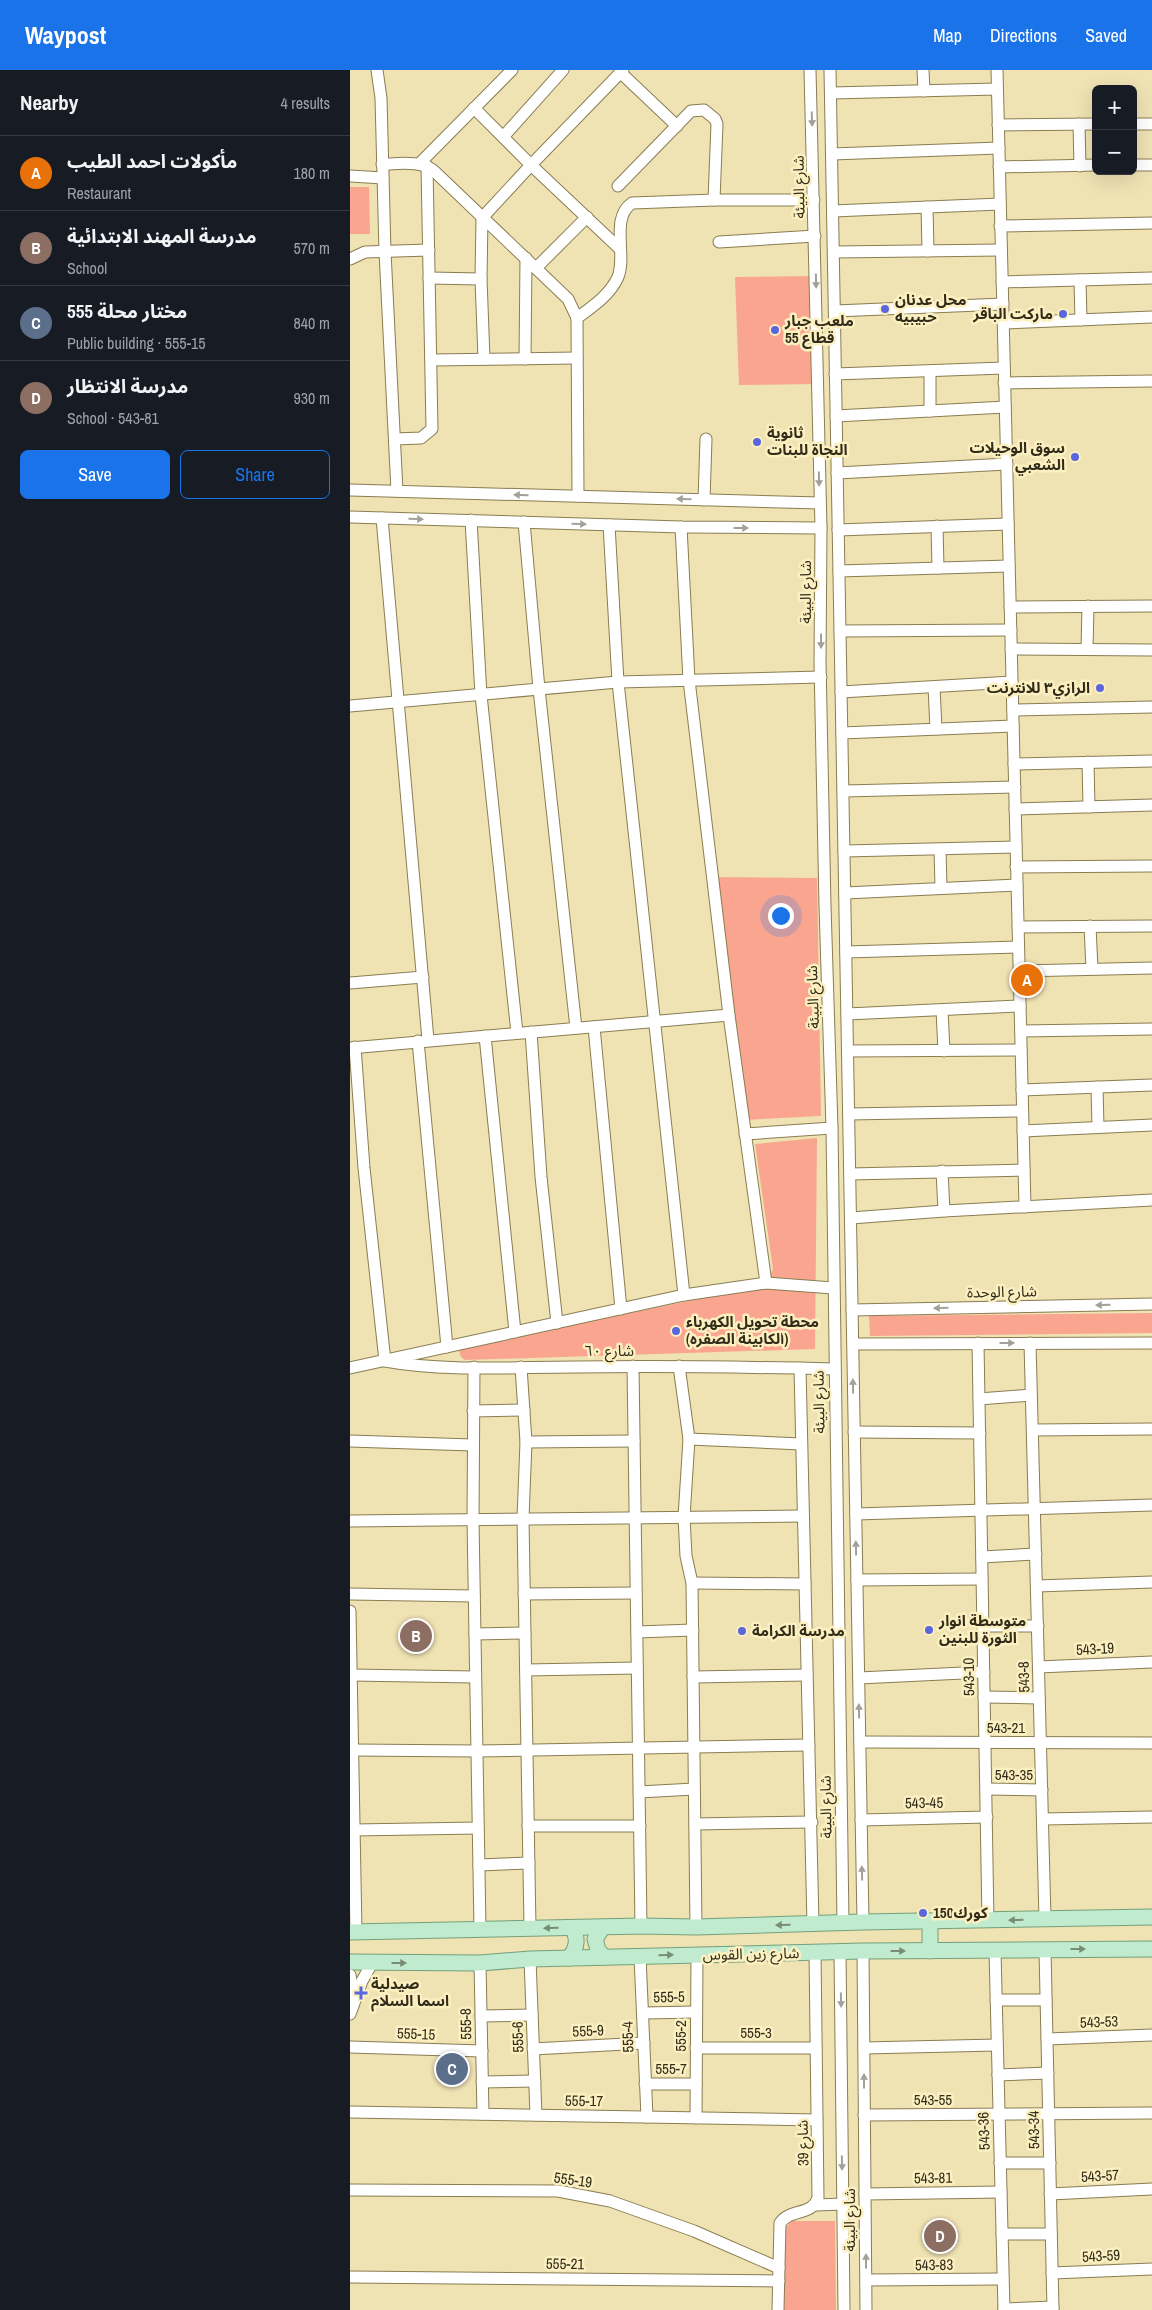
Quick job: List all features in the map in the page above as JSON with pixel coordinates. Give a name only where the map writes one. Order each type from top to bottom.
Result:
[{"type":"main road","name":"شارع زين القوس","points":[[353,1932],[641,1926],[696,1928],[863,1922],[1152,1917]]},
{"type":"main road","points":[[930,1922],[930,1951]]},
{"type":"main road","points":[[603,1927],[595,1939],[598,1950],[604,1957]]},
{"type":"main road","points":[[569,1958],[576,1948],[577,1941],[577,1935],[572,1928]]},
{"type":"main road","name":"شارع زين القوس","points":[[350,1962],[480,1962],[530,1959],[863,1951],[1152,1949]]},
{"type":"street","points":[[377,70],[382,98],[385,252],[397,491]]},
{"type":"street","points":[[395,439],[421,438],[432,429],[429,250],[423,165],[474,108],[512,70]]},
{"type":"street","points":[[503,137],[563,70]]},
{"type":"street","name":"شارع البيئة","points":[[810,70],[821,528],[821,677],[825,906],[832,1128],[842,1923]]},
{"type":"street","points":[[830,70],[863,1922]]},
{"type":"street","points":[[923,70],[924,91]]},
{"type":"street","points":[[1008,70],[997,70],[997,89],[1025,1208]]},
{"type":"street","points":[[484,360],[481,279],[482,218],[622,71],[677,126]]},
{"type":"street","points":[[831,93],[997,89]]},
{"type":"street","points":[[474,108],[620,249]]},
{"type":"street","points":[[618,186],[691,111],[698,109],[704,110],[715,119],[717,124],[714,200]]},
{"type":"street","points":[[1078,124],[1080,166]]},
{"type":"street","points":[[998,125],[1092,124]]},
{"type":"street","points":[[1137,124],[1152,124]]},
{"type":"street","points":[[813,140],[832,139]]},
{"type":"street","points":[[832,154],[998,148]]},
{"type":"street","points":[[382,164],[423,165],[568,298],[577,318],[578,496]]},
{"type":"street","points":[[1137,165],[1152,164]]},
{"type":"street","points":[[999,167],[1092,165]]},
{"type":"street","points":[[350,176],[383,178]]},
{"type":"street","points":[[577,318],[599,302],[618,277],[622,215],[632,203],[714,200],[814,200]]},
{"type":"street","points":[[833,211],[1000,204]]},
{"type":"street","points":[[927,207],[928,251]]},
{"type":"street","points":[[536,268],[587,217]]},
{"type":"street","points":[[1000,226],[1152,224]]},
{"type":"street","points":[[719,242],[815,236]]},
{"type":"street","points":[[350,259],[365,252],[429,250]]},
{"type":"street","points":[[834,252],[1001,250]]},
{"type":"street","points":[[525,359],[526,258]]},
{"type":"street","points":[[429,278],[481,279]]},
{"type":"street","points":[[1002,282],[1152,278]]},
{"type":"street","points":[[1080,280],[1081,320]]},
{"type":"street","points":[[835,311],[1002,304]]},
{"type":"street","points":[[1003,322],[1152,317]]},
{"type":"street","points":[[431,360],[577,358]]},
{"type":"street","points":[[835,374],[1004,368]]},
{"type":"street","points":[[930,371],[930,411]]},
{"type":"street","points":[[1004,383],[1152,381]]},
{"type":"street","points":[[836,416],[1005,407]]},
{"type":"street","points":[[704,500],[706,439]]},
{"type":"street","points":[[837,473],[1006,464]]},
{"type":"street","points":[[350,490],[820,503]]},
{"type":"street","points":[[350,517],[681,528],[821,528]]},
{"type":"street","points":[[382,518],[423,977],[423,1040],[447,1347]]},
{"type":"street","points":[[471,520],[480,695],[517,1033]]},
{"type":"street","points":[[524,522],[539,689],[576,1028]]},
{"type":"street","points":[[838,530],[1008,524]]},
{"type":"street","points":[[609,525],[618,682],[684,1295]]},
{"type":"street","points":[[937,526],[938,568]]},
{"type":"street","points":[[681,528],[689,680],[744,1134],[766,1283]]},
{"type":"street","points":[[839,571],[1009,566]]},
{"type":"street","points":[[1087,650],[1088,606]]},
{"type":"street","points":[[1010,607],[1152,606]]},
{"type":"street","points":[[840,631],[1011,630]]},
{"type":"street","points":[[1011,649],[1152,650]]},
{"type":"street","points":[[350,706],[618,682],[821,677]]},
{"type":"street","points":[[841,692],[1012,682]]},
{"type":"street","points":[[934,687],[936,729]]},
{"type":"street","points":[[1013,710],[1152,708]]},
{"type":"street","points":[[842,733],[1013,726]]},
{"type":"street","points":[[1014,764],[1152,761]]},
{"type":"street","points":[[1088,762],[1088,807]]},
{"type":"street","points":[[843,791],[1015,787]]},
{"type":"street","points":[[1015,809],[1152,805]]},
{"type":"street","points":[[844,851],[1016,847]]},
{"type":"street","points":[[940,849],[941,888]]},
{"type":"street","points":[[1016,867],[1152,866]]},
{"type":"street","points":[[845,893],[1017,885]]},
{"type":"street","points":[[825,906],[845,906]]},
{"type":"street","points":[[1090,926],[1092,969]]},
{"type":"street","points":[[1018,927],[1152,926]]},
{"type":"street","points":[[846,952],[1018,947]]},
{"type":"street","points":[[1020,971],[1152,968]]},
{"type":"street","points":[[350,983],[423,977]]},
{"type":"street","points":[[847,1014],[1020,1006]]},
{"type":"street","points":[[942,1010],[944,1050]]},
{"type":"street","points":[[385,1360],[352,1048],[423,1040],[729,1015]]},
{"type":"street","points":[[594,1026],[620,1309]]},
{"type":"street","points":[[1021,1031],[1152,1029]]},
{"type":"street","points":[[531,1032],[542,1177],[557,1323]]},
{"type":"street","points":[[486,1036],[515,1332]]},
{"type":"street","points":[[848,1052],[1021,1050]]},
{"type":"street","points":[[1022,1090],[1152,1085]]},
{"type":"street","points":[[1097,1087],[1098,1127]]},
{"type":"street","points":[[849,1114],[1022,1111]]},
{"type":"street","points":[[1023,1131],[1152,1125]]},
{"type":"street","points":[[744,1134],[832,1128]]},
{"type":"street","points":[[850,1174],[1024,1170]]},
{"type":"street","points":[[942,1171],[944,1211]]},
{"type":"street","points":[[850,1218],[1152,1200]]},
{"type":"street","points":[[350,1368],[684,1295],[766,1283],[833,1288]]},
{"type":"street","name":"شارع الوحدة","points":[[852,1310],[1152,1304]]},
{"type":"street","name":"543-10","points":[[978,1343],[988,1921]]},
{"type":"street","name":"543-8","points":[[1030,1343],[1045,1920]]},
{"type":"street","points":[[853,1344],[1152,1343]]},
{"type":"street","name":"شارع ٦٠","points":[[385,1360],[407,1365],[474,1367],[679,1366],[834,1369]]},
{"type":"street","points":[[633,1366],[641,1926]]},
{"type":"street","points":[[679,1366],[689,1439],[684,1517],[686,1556],[692,1583],[696,1928]]},
{"type":"street","points":[[474,1367],[472,1520],[480,1929]]},
{"type":"street","points":[[521,1367],[526,1442],[523,1518],[530,1928]]},
{"type":"street","points":[[800,1368],[813,1924]]},
{"type":"street","points":[[979,1399],[1032,1396]]},
{"type":"street","points":[[473,1411],[524,1410]]},
{"type":"street","points":[[1032,1430],[1152,1429]]},
{"type":"street","points":[[854,1432],[980,1433]]},
{"type":"street","points":[[689,1439],[802,1444]]},
{"type":"street","points":[[350,1441],[472,1445]]},
{"type":"street","points":[[526,1442],[634,1441]]},
{"type":"street","points":[[835,1479],[855,1479]]},
{"type":"street","points":[[856,1514],[981,1512],[1034,1508],[1152,1505]]},
{"type":"street","points":[[350,1521],[635,1516],[803,1516]]},
{"type":"street","points":[[982,1557],[1036,1554]]},
{"type":"street","points":[[857,1580],[982,1579]]},
{"type":"street","points":[[1037,1586],[1152,1582]]},
{"type":"street","points":[[692,1583],[805,1584]]},
{"type":"street","points":[[350,1594],[474,1596]]},
{"type":"street","points":[[524,1594],[636,1594]]},
{"type":"street","points":[[350,1611],[354,1830],[353,1932]]},
{"type":"street","points":[[983,1626],[1038,1626]]},
{"type":"street","points":[[637,1632],[692,1630]]},
{"type":"street","points":[[474,1634],[525,1633]]},
{"type":"street","name":"543-19","points":[[1039,1667],[1152,1662]]},
{"type":"street","points":[[526,1670],[637,1668]]},
{"type":"street","points":[[859,1678],[984,1672]]},
{"type":"street","points":[[351,1675],[476,1677]]},
{"type":"street","points":[[693,1677],[807,1675]]},
{"type":"street","points":[[984,1697],[1039,1698]]},
{"type":"street","name":"543-21","points":[[860,1742],[1152,1743]]},
{"type":"street","points":[[352,1750],[477,1751],[809,1745]]},
{"type":"street","points":[[639,1792],[694,1789]]},
{"type":"street","name":"543-35","points":[[986,1789],[1042,1790]]},
{"type":"street","name":"543-45","points":[[861,1820],[986,1817]]},
{"type":"street","points":[[1043,1819],[1152,1817]]},
{"type":"street","points":[[695,1824],[812,1822]]},
{"type":"street","points":[[528,1826],[640,1826]]},
{"type":"street","points":[[354,1830],[478,1828]]},
{"type":"street","points":[[479,1866],[529,1863]]},
{"type":"street","name":"543-34","points":[[1045,1950],[1053,2308]]},
{"type":"street","name":"شارع البيئة","points":[[863,1951],[866,2310]]},
{"type":"street","name":"543-36","points":[[995,1951],[1004,2309]]},
{"type":"street","name":"شارع 39","points":[[815,1952],[818,2198],[816,2205]]},
{"type":"street","name":"شارع البيئة","points":[[840,1952],[844,2310]]},
{"type":"street","name":"555-2","points":[[696,1955],[696,2118]]},
{"type":"street","name":"555-4","points":[[640,1956],[647,2117]]},
{"type":"street","name":"555-6","points":[[530,1959],[536,2115]]},
{"type":"street","name":"555-8","points":[[480,1962],[483,2114]]},
{"type":"street","points":[[350,2014],[360,1986],[372,1963]]},
{"type":"street","points":[[350,1975],[352,1986],[350,1992]]},
{"type":"street","points":[[996,2000],[1046,2000]]},
{"type":"street","name":"555-5","points":[[642,2013],[696,2012]]},
{"type":"street","points":[[481,2016],[532,2015]]},
{"type":"street","name":"543-53","points":[[1047,2038],[1152,2035]]},
{"type":"street","name":"555-9","points":[[533,2049],[644,2043]]},
{"type":"street","points":[[864,2048],[997,2045]]},
{"type":"street","name":"555-15","points":[[350,2047],[482,2051]]},
{"type":"street","name":"555-3","points":[[696,2048],[816,2048]]},
{"type":"street","points":[[998,2075],[1048,2072]]},
{"type":"street","points":[[482,2082],[534,2081]]},
{"type":"street","name":"555-7","points":[[645,2084],[696,2084]]},
{"type":"street","name":"555-17","points":[[350,2112],[817,2120]]},
{"type":"street","name":"543-55","points":[[864,2115],[1152,2113]]},
{"type":"street","points":[[1000,2163],[1050,2163]]},
{"type":"street","name":"543-57","points":[[1050,2194],[1152,2188]]},
{"type":"street","name":"555-19","points":[[350,2190],[558,2191],[610,2201],[694,2231],[779,2268]]},
{"type":"street","name":"543-81","points":[[865,2194],[1001,2192]]},
{"type":"street","points":[[778,2310],[780,2223],[792,2212],[810,2210],[816,2205],[843,2204]]},
{"type":"street","points":[[1002,2234],[1051,2234]]},
{"type":"street","name":"543-59","points":[[1052,2273],[1152,2268]]},
{"type":"street","name":"555-21","points":[[350,2277],[779,2280]]},
{"type":"street","name":"543-83","points":[[866,2280],[1003,2279]]},
{"type":"street","points":[[1004,2309],[1053,2308]]},
{"type":"shaded area","points":[[350,187],[369,187],[370,234],[350,234]]},
{"type":"shaded area","points":[[816,276],[818,384],[739,385],[735,277]]},
{"type":"shaded area","points":[[712,877],[817,878],[821,1116],[743,1120]]},
{"type":"shaded area","points":[[817,1138],[815,1349],[465,1360],[461,1357],[459,1351],[466,1347],[761,1286],[770,1276],[773,1269],[755,1144]]},
{"type":"shaded area","points":[[1152,1313],[1152,1333],[870,1336],[869,1316]]},
{"type":"shaded area","points":[[791,2221],[835,2221],[836,2310],[784,2310],[785,2229]]},
{"type":"place","name":"محل عدنان حبيبيه","points":[[885,309]]},
{"type":"place","name":"ماركت الباقر","points":[[1063,314]]},
{"type":"place","name":"ملعب جبار قطاع 55","points":[[775,330]]},
{"type":"place","name":"ثانوية النجاة للبنات","points":[[757,442]]},
{"type":"place","name":"سوق الوحيلات الشعبي","points":[[1075,457]]},
{"type":"place","name":"الرازي٣ للانترنت","points":[[1100,688]]},
{"type":"place","name":"مأكولات احمد الطيب","points":[[1027,980]]},
{"type":"place","name":"محطة تحويل الكهرباء (الكابينة الصفره)","points":[[676,1331]]},
{"type":"place","name":"متوسطة انوار الثورة للبنين","points":[[929,1630]]},
{"type":"place","name":"مدرسة الكرامة","points":[[742,1631]]},
{"type":"place","name":"مدرسة المهند الابتدائية","points":[[416,1636]]},
{"type":"place","name":"كورك150","points":[[923,1913]]},
{"type":"place","name":"صيدلية اسما السلام","points":[[361,1993]]},
{"type":"place","name":"مختار محلة 555","points":[[452,2069]]},
{"type":"place","name":"مدرسة الانتظار","points":[[940,2236]]}]
